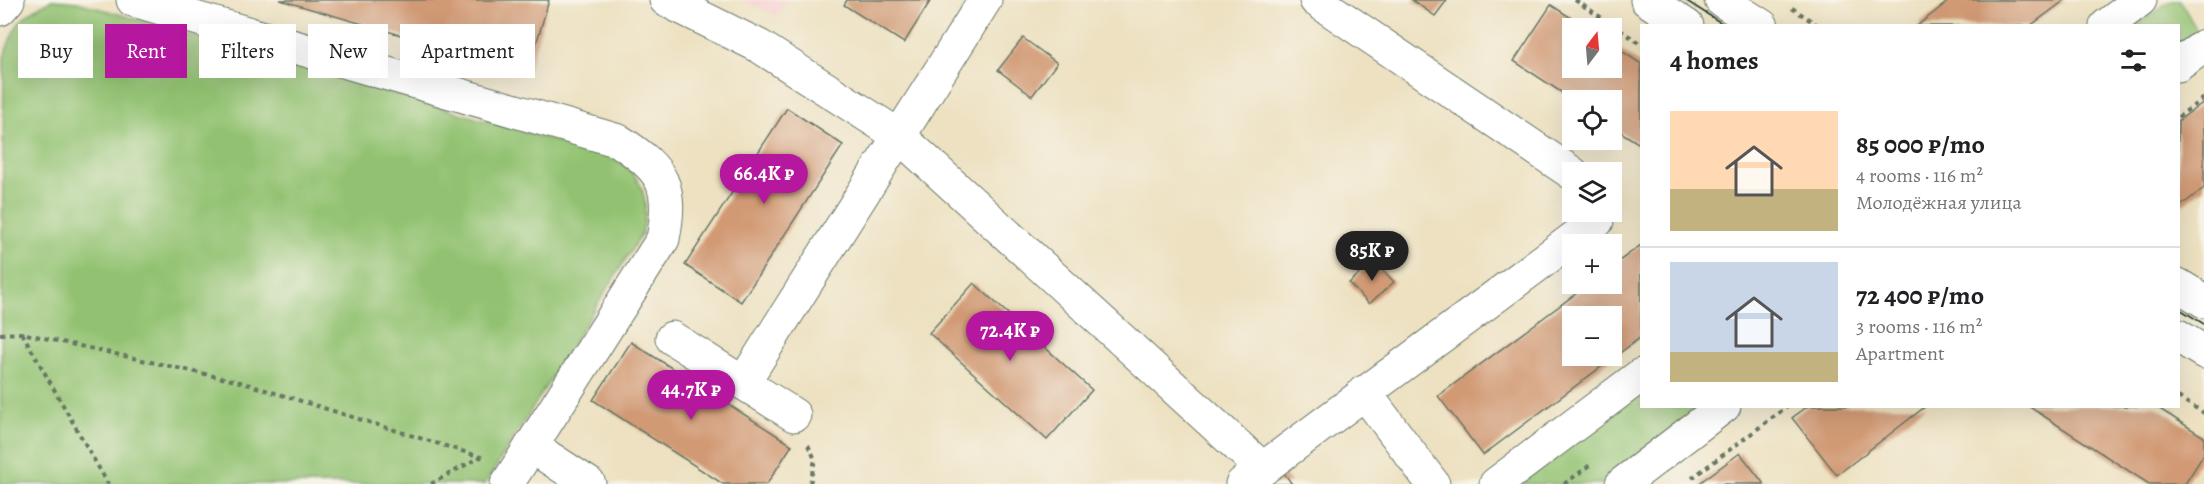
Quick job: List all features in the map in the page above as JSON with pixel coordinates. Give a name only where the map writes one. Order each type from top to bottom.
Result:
[{"type":"street","points":[[0,9],[8,0]]},
{"type":"street","points":[[133,0],[619,141],[639,154],[656,171],[667,191],[668,213],[663,239],[509,480]]},
{"type":"street","points":[[666,0],[759,46],[898,135],[1253,476],[1596,222]]},
{"type":"street","points":[[743,383],[898,135],[986,0]]},
{"type":"street","points":[[1316,0],[1562,166]]},
{"type":"street","points":[[1647,0],[1684,24]]},
{"type":"street","points":[[1721,0],[1759,24]]},
{"type":"street","points":[[2109,24],[2140,0]]},
{"type":"street","points":[[2180,64],[2204,46]]},
{"type":"street","points":[[2180,286],[2204,301]]},
{"type":"street","points":[[2180,337],[2204,352]]},
{"type":"street","points":[[672,338],[794,415]]},
{"type":"street","points":[[1496,484],[1640,376]]},
{"type":"street","points":[[1364,392],[1432,484]]},
{"type":"street","points":[[1622,484],[1721,408]]},
{"type":"street","points":[[531,446],[589,484]]},
{"type":"path","points":[[1575,0],[1640,43]]},
{"type":"path","points":[[1787,5],[1816,24]]},
{"type":"path","points":[[2180,116],[2204,98]]},
{"type":"path","points":[[22,333],[108,484]]},
{"type":"path","points":[[0,334],[22,333],[240,382],[481,456],[509,480]]},
{"type":"path","points":[[2180,398],[2204,413]]},
{"type":"path","points":[[1684,484],[1785,408]]},
{"type":"path","points":[[431,484],[481,456]]},
{"type":"shaded area","points":[[742,0],[787,0],[777,16]]},
{"type":"green space","points":[[52,0],[77,2],[153,24],[105,24],[105,78],[187,78],[187,34],[199,37],[199,78],[296,78],[296,66],[308,69],[308,78],[339,78],[614,158],[632,173],[638,181],[645,200],[642,233],[485,484],[0,484],[4,58],[15,29],[18,25],[18,78],[93,78],[93,24],[19,24],[33,11]]},
{"type":"green space","points":[[2171,0],[2180,0],[2197,31],[2180,44],[2180,24],[2139,24]]},
{"type":"green space","points":[[1640,393],[1640,408],[1708,408],[1609,484],[1524,484],[1527,477]]},
{"type":"building","points":[[280,0],[549,0],[535,48],[535,24],[400,24],[400,35],[388,31],[388,24],[363,24]]},
{"type":"building","points":[[847,0],[931,0],[904,43],[844,5]]},
{"type":"building","points":[[1412,0],[1447,0],[1435,16]]},
{"type":"building","points":[[1950,0],[2065,0],[2033,24],[1920,24]]},
{"type":"building","points":[[1551,5],[1571,18],[1562,18],[1562,78],[1622,78],[1622,51],[1640,63],[1640,144],[1622,133],[1622,90],[1562,90],[1562,93],[1514,61]]},
{"type":"building","points":[[1023,38],[1057,63],[1032,96],[998,70]]},
{"type":"building","points":[[2204,102],[2204,188],[2180,206],[2180,120]]},
{"type":"building","points":[[787,108],[843,145],[741,302],[685,265]]},
{"type":"building","points":[[1640,246],[1640,338],[1622,351],[1622,306],[1562,306],[1562,366],[1602,366],[1483,455],[1438,396],[1576,294],[1622,294],[1622,259]]},
{"type":"building","points":[[1374,261],[1394,282],[1369,304],[1349,283]]},
{"type":"building","points":[[974,283],[1092,390],[1047,440],[929,333]]},
{"type":"building","points":[[631,342],[792,445],[767,484],[723,484],[593,400]]},
{"type":"building","points":[[1805,408],[1923,408],[1837,475],[1792,418]]},
{"type":"building","points":[[2031,408],[2158,408],[2204,437],[2204,454],[2185,484],[2149,484]]},
{"type":"building","points":[[1740,453],[1764,484],[1698,484]]},
{"type":"building","points":[[1281,469],[1292,484],[1262,484]]},
{"type":"tram line","points":[[1685,0],[1723,24]]},
{"type":"tram line","points":[[2180,309],[2204,324]]}]
